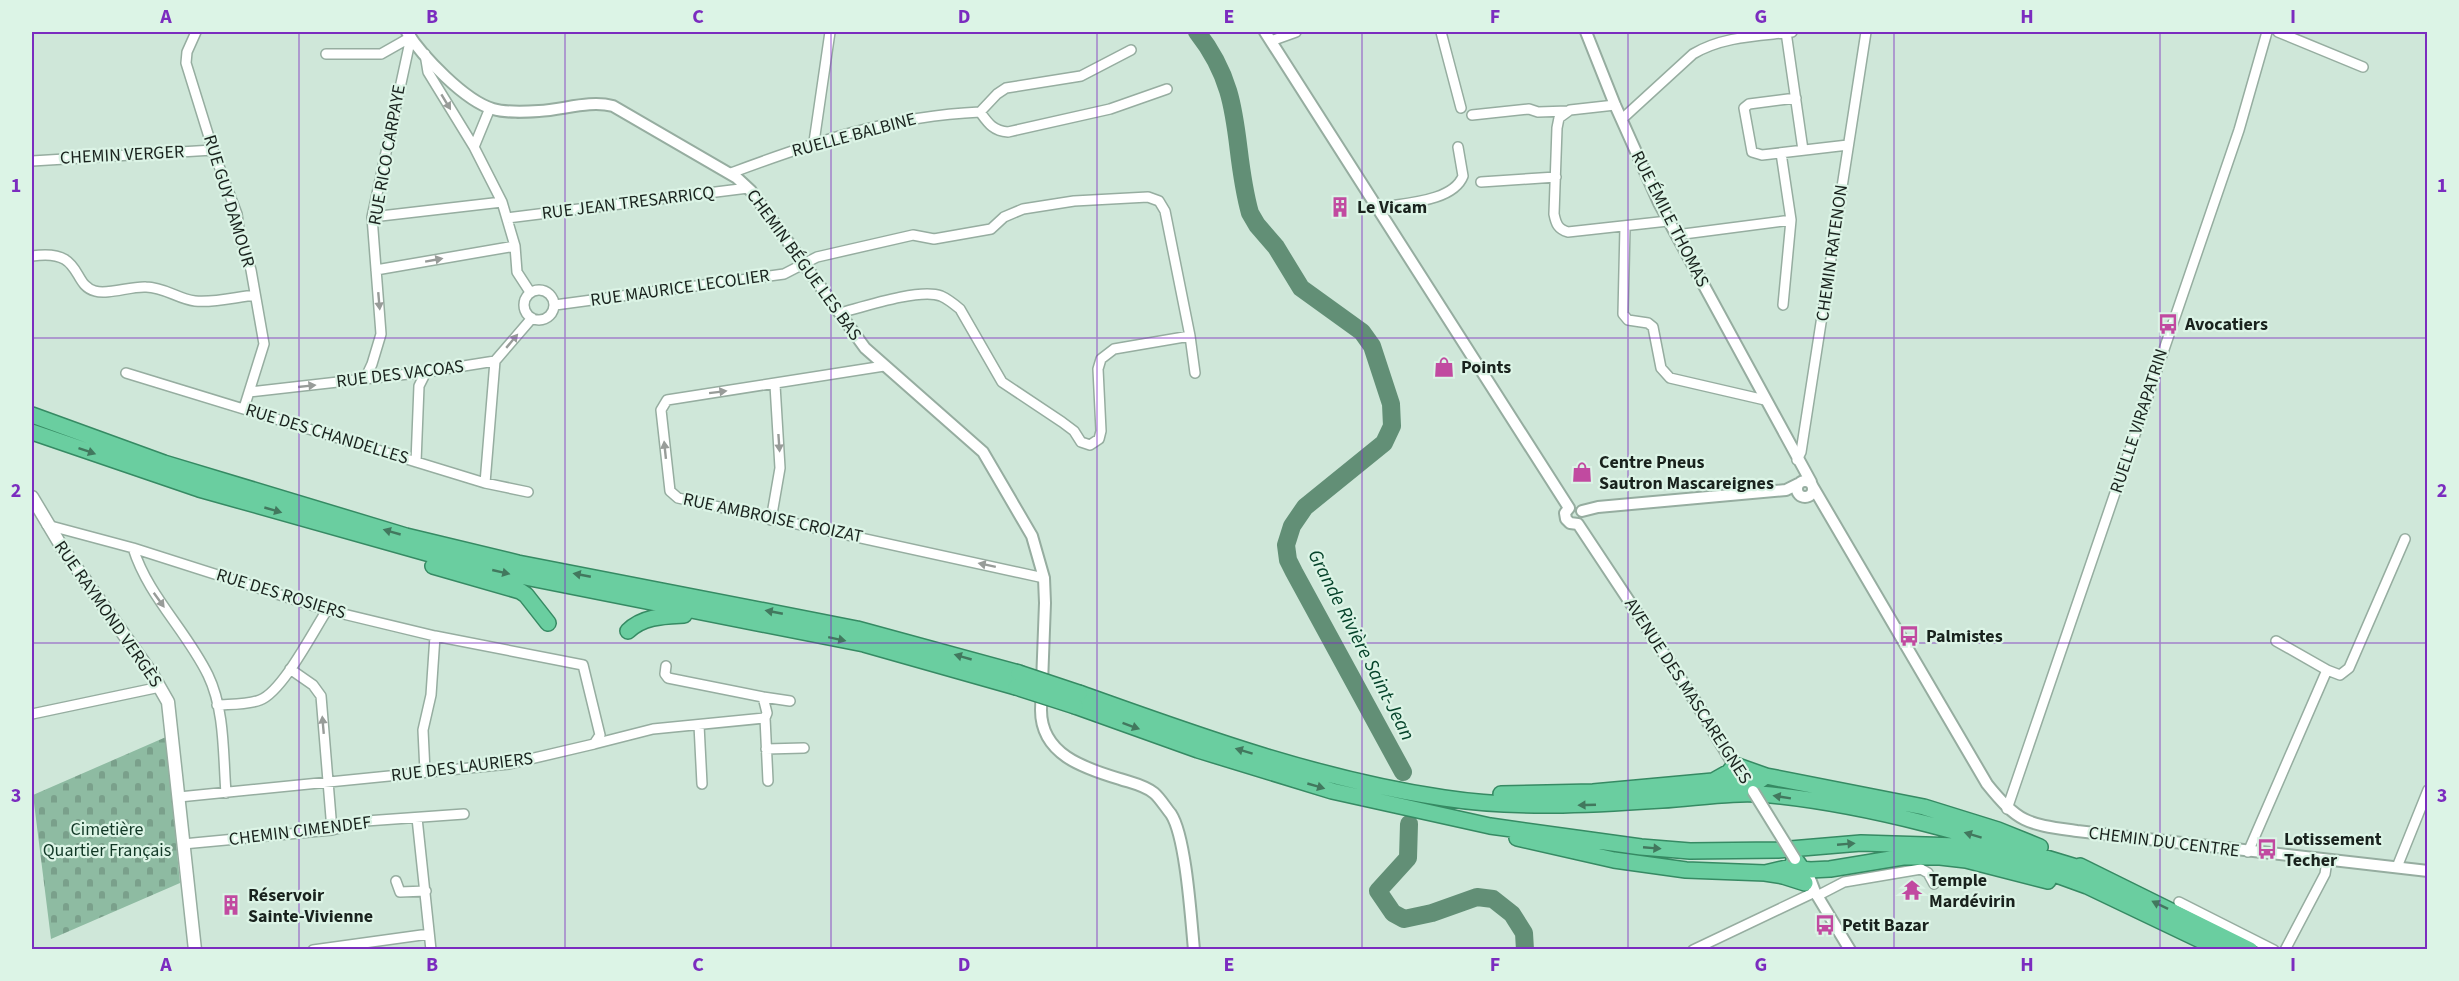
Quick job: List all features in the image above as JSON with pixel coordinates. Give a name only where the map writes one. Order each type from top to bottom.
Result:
[{"type":"highway","points":[[32,415],[164,463],[406,536],[519,562],[857,629],[1234,748],[1361,783],[1444,798],[1539,806],[1769,795],[1935,824],[2089,871]]},
{"type":"highway","points":[[32,432],[199,489],[368,538],[530,578],[864,644],[1018,680]]},
{"type":"highway","points":[[368,538],[391,553],[520,591],[526,595],[548,623]]},
{"type":"highway","points":[[628,631],[634,625],[663,616],[710,614]]},
{"type":"highway","points":[[1077,700],[1208,753],[1332,791],[1490,826],[1641,847],[1690,851],[1778,850],[1862,843],[1958,846],[2018,861],[2087,886],[2221,950]]},
{"type":"highway","points":[[1713,781],[1729,772],[1735,765],[1766,776],[1924,807],[1998,830],[2050,851],[2250,950]]},
{"type":"highway","points":[[1361,783],[1507,795],[1550,795],[1713,781],[1733,781],[1752,789],[1766,776]]},
{"type":"highway","points":[[1490,826],[1518,838],[1614,860],[1686,870],[1765,873],[1809,881],[1830,869],[1921,856],[1958,859],[2053,882],[2139,912]]},
{"type":"highway","points":[[1765,873],[1791,867],[1809,881]]},
{"type":"main road","name":"RUE RAYMOND VERGÈS","points":[[32,497],[47,525],[160,687],[168,702],[195,950]]},
{"type":"street","name":"RUE GUY DAMOUR","points":[[196,32],[187,52],[186,63],[213,150],[237,214],[264,344],[243,408]]},
{"type":"street","points":[[814,142],[830,32]]},
{"type":"street","points":[[1296,32],[1268,36],[1569,508]]},
{"type":"street","points":[[1441,32],[1461,108]]},
{"type":"street","name":"RUE ÉMILE THOMAS","points":[[1586,32],[1615,105],[1668,221],[1797,460]]},
{"type":"street","points":[[1622,119],[1693,54],[1705,47],[1734,39],[1789,32],[1803,150]]},
{"type":"street","name":"CHEMIN RATENON","points":[[1797,460],[1802,452],[1866,32]]},
{"type":"street","name":"RUELLE VIRAPATRIN","points":[[2007,809],[2239,130],[2267,32]]},
{"type":"street","points":[[2278,32],[2363,67]]},
{"type":"street","points":[[326,54],[381,54],[409,34]]},
{"type":"street","name":"CHEMIN BÉGUE LES BAS","points":[[409,34],[453,82],[490,108],[503,111],[539,111],[591,105],[613,106],[731,173],[748,188],[865,348],[983,452],[1032,536],[1044,578],[1041,724],[1046,737],[1055,749],[1072,760],[1118,779],[1141,785],[1155,794],[1172,816],[1180,834],[1194,950]]},
{"type":"street","name":"RUE RICO CARPAYE","points":[[365,379],[381,334],[372,217],[409,34]]},
{"type":"street","points":[[1131,50],[1090,72],[1071,79],[1006,88],[980,112],[991,127],[999,132],[1008,132],[1110,109],[1167,89]]},
{"type":"street","points":[[425,54],[428,72],[474,147],[502,202],[515,246],[518,272],[530,292]]},
{"type":"street","points":[[1796,98],[1749,104],[1744,108],[1752,152],[1761,155],[1848,145]]},
{"type":"street","points":[[1472,114],[1529,109],[1538,112],[1570,110],[1615,105]]},
{"type":"street","points":[[474,147],[490,108]]},
{"type":"street","points":[[1570,110],[1564,113],[1557,123],[1554,214],[1561,230],[1568,232],[1668,221]]},
{"type":"street","name":"RUELLE BALBINE","points":[[731,173],[814,142],[915,117],[980,112]]},
{"type":"street","points":[[1378,208],[1439,196],[1454,190],[1463,176],[1458,147]]},
{"type":"street","name":"CHEMIN VERGER","points":[[32,161],[213,150]]},
{"type":"street","points":[[1781,153],[1791,220],[1783,305]]},
{"type":"street","points":[[1481,182],[1557,177]]},
{"type":"street","name":"RUE JEAN TRESARRICQ","points":[[507,218],[748,188]]},
{"type":"street","name":"RUE MAURICE LECOLIER","points":[[555,305],[784,274],[817,257],[913,235],[934,239],[991,229],[1013,212],[1074,201],[1148,197],[1159,201],[1166,216],[1190,336]]},
{"type":"street","points":[[372,217],[502,202]]},
{"type":"street","points":[[1676,235],[1791,220]]},
{"type":"street","points":[[1625,227],[1623,314],[1628,320],[1648,323],[1653,327],[1663,372],[1670,378],[1765,400]]},
{"type":"street","points":[[376,270],[515,246]]},
{"type":"street","points":[[32,256],[51,255],[67,261],[74,265],[87,285],[94,291],[161,288],[196,301],[255,295]]},
{"type":"street","points":[[545,291],[550,294],[555,305],[549,316],[538,320],[531,318],[524,304],[530,292],[545,291]]},
{"type":"street","points":[[840,313],[916,295],[929,294],[945,299],[960,309],[1002,382],[1062,422],[1074,431],[1081,442],[1090,446],[1099,439],[1101,431],[1098,369],[1106,354],[1114,349],[1190,336],[1195,373]]},
{"type":"street","points":[[485,483],[495,361],[531,318]]},
{"type":"street","name":"RUE DES VACOAS","points":[[249,392],[426,372],[495,361]]},
{"type":"street","name":"RUE AMBROISE CROIZAT","points":[[884,366],[775,385],[671,398],[662,404],[661,410],[670,490],[673,495],[771,520],[1044,578]]},
{"type":"street","points":[[416,462],[419,386],[426,372]]},
{"type":"street","name":"RUE DES CHANDELLES","points":[[126,373],[485,483],[528,492]]},
{"type":"street","points":[[771,520],[780,468],[775,385]]},
{"type":"street","points":[[1797,460],[1812,494],[1803,497]]},
{"type":"street","points":[[1582,511],[1582,520],[1578,524],[1567,521],[1565,513],[1569,508],[1575,507],[1582,511],[1598,507],[1786,490],[1805,482]]},
{"type":"street","points":[[1805,482],[1824,506]]},
{"type":"street","points":[[1786,490],[1824,506]]},
{"type":"street","name":"CHEMIN DU CENTRE","points":[[1824,506],[1987,784],[2007,809],[2024,821],[2042,826],[2248,852],[2427,871]]},
{"type":"street","name":"AVENUE DES MASCAREIGNES","points":[[1578,524],[1735,765],[1739,776],[1752,789],[1849,949]]},
{"type":"street","name":"RUE DES ROSIERS","points":[[47,525],[133,548],[327,610],[435,636],[583,665],[600,735],[594,744]]},
{"type":"street","points":[[2276,641],[2340,675],[2349,668],[2405,539]]},
{"type":"street","points":[[133,548],[150,587],[183,634],[209,677],[217,705],[226,793]]},
{"type":"street","points":[[217,705],[260,700],[273,691],[290,669],[327,610]]},
{"type":"street","points":[[425,772],[423,730],[431,695],[435,636]]},
{"type":"street","points":[[666,666],[665,674],[668,678],[790,701]]},
{"type":"street","points":[[290,669],[316,687],[321,696],[332,830]]},
{"type":"street","points":[[2248,852],[2328,670]]},
{"type":"street","points":[[32,714],[160,687]]},
{"type":"street","points":[[763,696],[767,713],[765,718],[768,781]]},
{"type":"street","name":"RUE DES LAURIERS","points":[[179,797],[509,764],[653,729],[765,718]]},
{"type":"street","points":[[699,725],[702,784]]},
{"type":"street","points":[[766,749],[804,748]]},
{"type":"street","points":[[2397,867],[2427,791]]},
{"type":"street","name":"CHEMIN CIMENDEF","points":[[183,844],[332,830],[366,821],[464,814]]},
{"type":"street","points":[[417,818],[431,950]]},
{"type":"street","points":[[2285,950],[2325,873],[2327,861]]},
{"type":"street","points":[[1693,950],[1809,881],[1844,882],[1921,869],[1928,873],[1934,884]]},
{"type":"street","points":[[396,882],[400,892],[426,891]]},
{"type":"street","points":[[2179,902],[2274,950]]},
{"type":"street","points":[[313,950],[429,934]]},
{"type":"green space","name":"Cimetière Quartier Français","points":[[166,737],[180,883],[51,939],[33,795]]},
{"type":"waterway","name":"Grande Rivière Saint-Jean","points":[[1197,32],[1213,55],[1230,99],[1250,213],[1276,247],[1301,288],[1362,332],[1372,346],[1391,404],[1392,426],[1384,443],[1305,507],[1292,526],[1286,545],[1288,560],[1294,572],[1403,772]]},
{"type":"waterway","name":"Grande Rivière Saint-Jean","points":[[1409,824],[1408,858],[1378,891],[1393,913],[1404,919],[1432,913],[1477,897],[1493,899],[1512,914],[1524,933],[1525,950]]},
{"type":"place","name":"Le Vicam","points":[[1340,207]]},
{"type":"place","name":"Avocatiers","points":[[2168,324]]},
{"type":"place","name":"Points","points":[[1444,367]]},
{"type":"place","name":"Centre Pneus Sautron Mascareignes","points":[[1582,472]]},
{"type":"place","name":"Palmistes","points":[[1909,636]]},
{"type":"place","name":"Lotissement Techer","points":[[2267,849]]},
{"type":"place","name":"Temple Mardévirin","points":[[1912,890]]},
{"type":"place","name":"Réservoir Sainte-Vivienne","points":[[231,905]]},
{"type":"place","name":"Petit Bazar","points":[[1825,925]]}]
